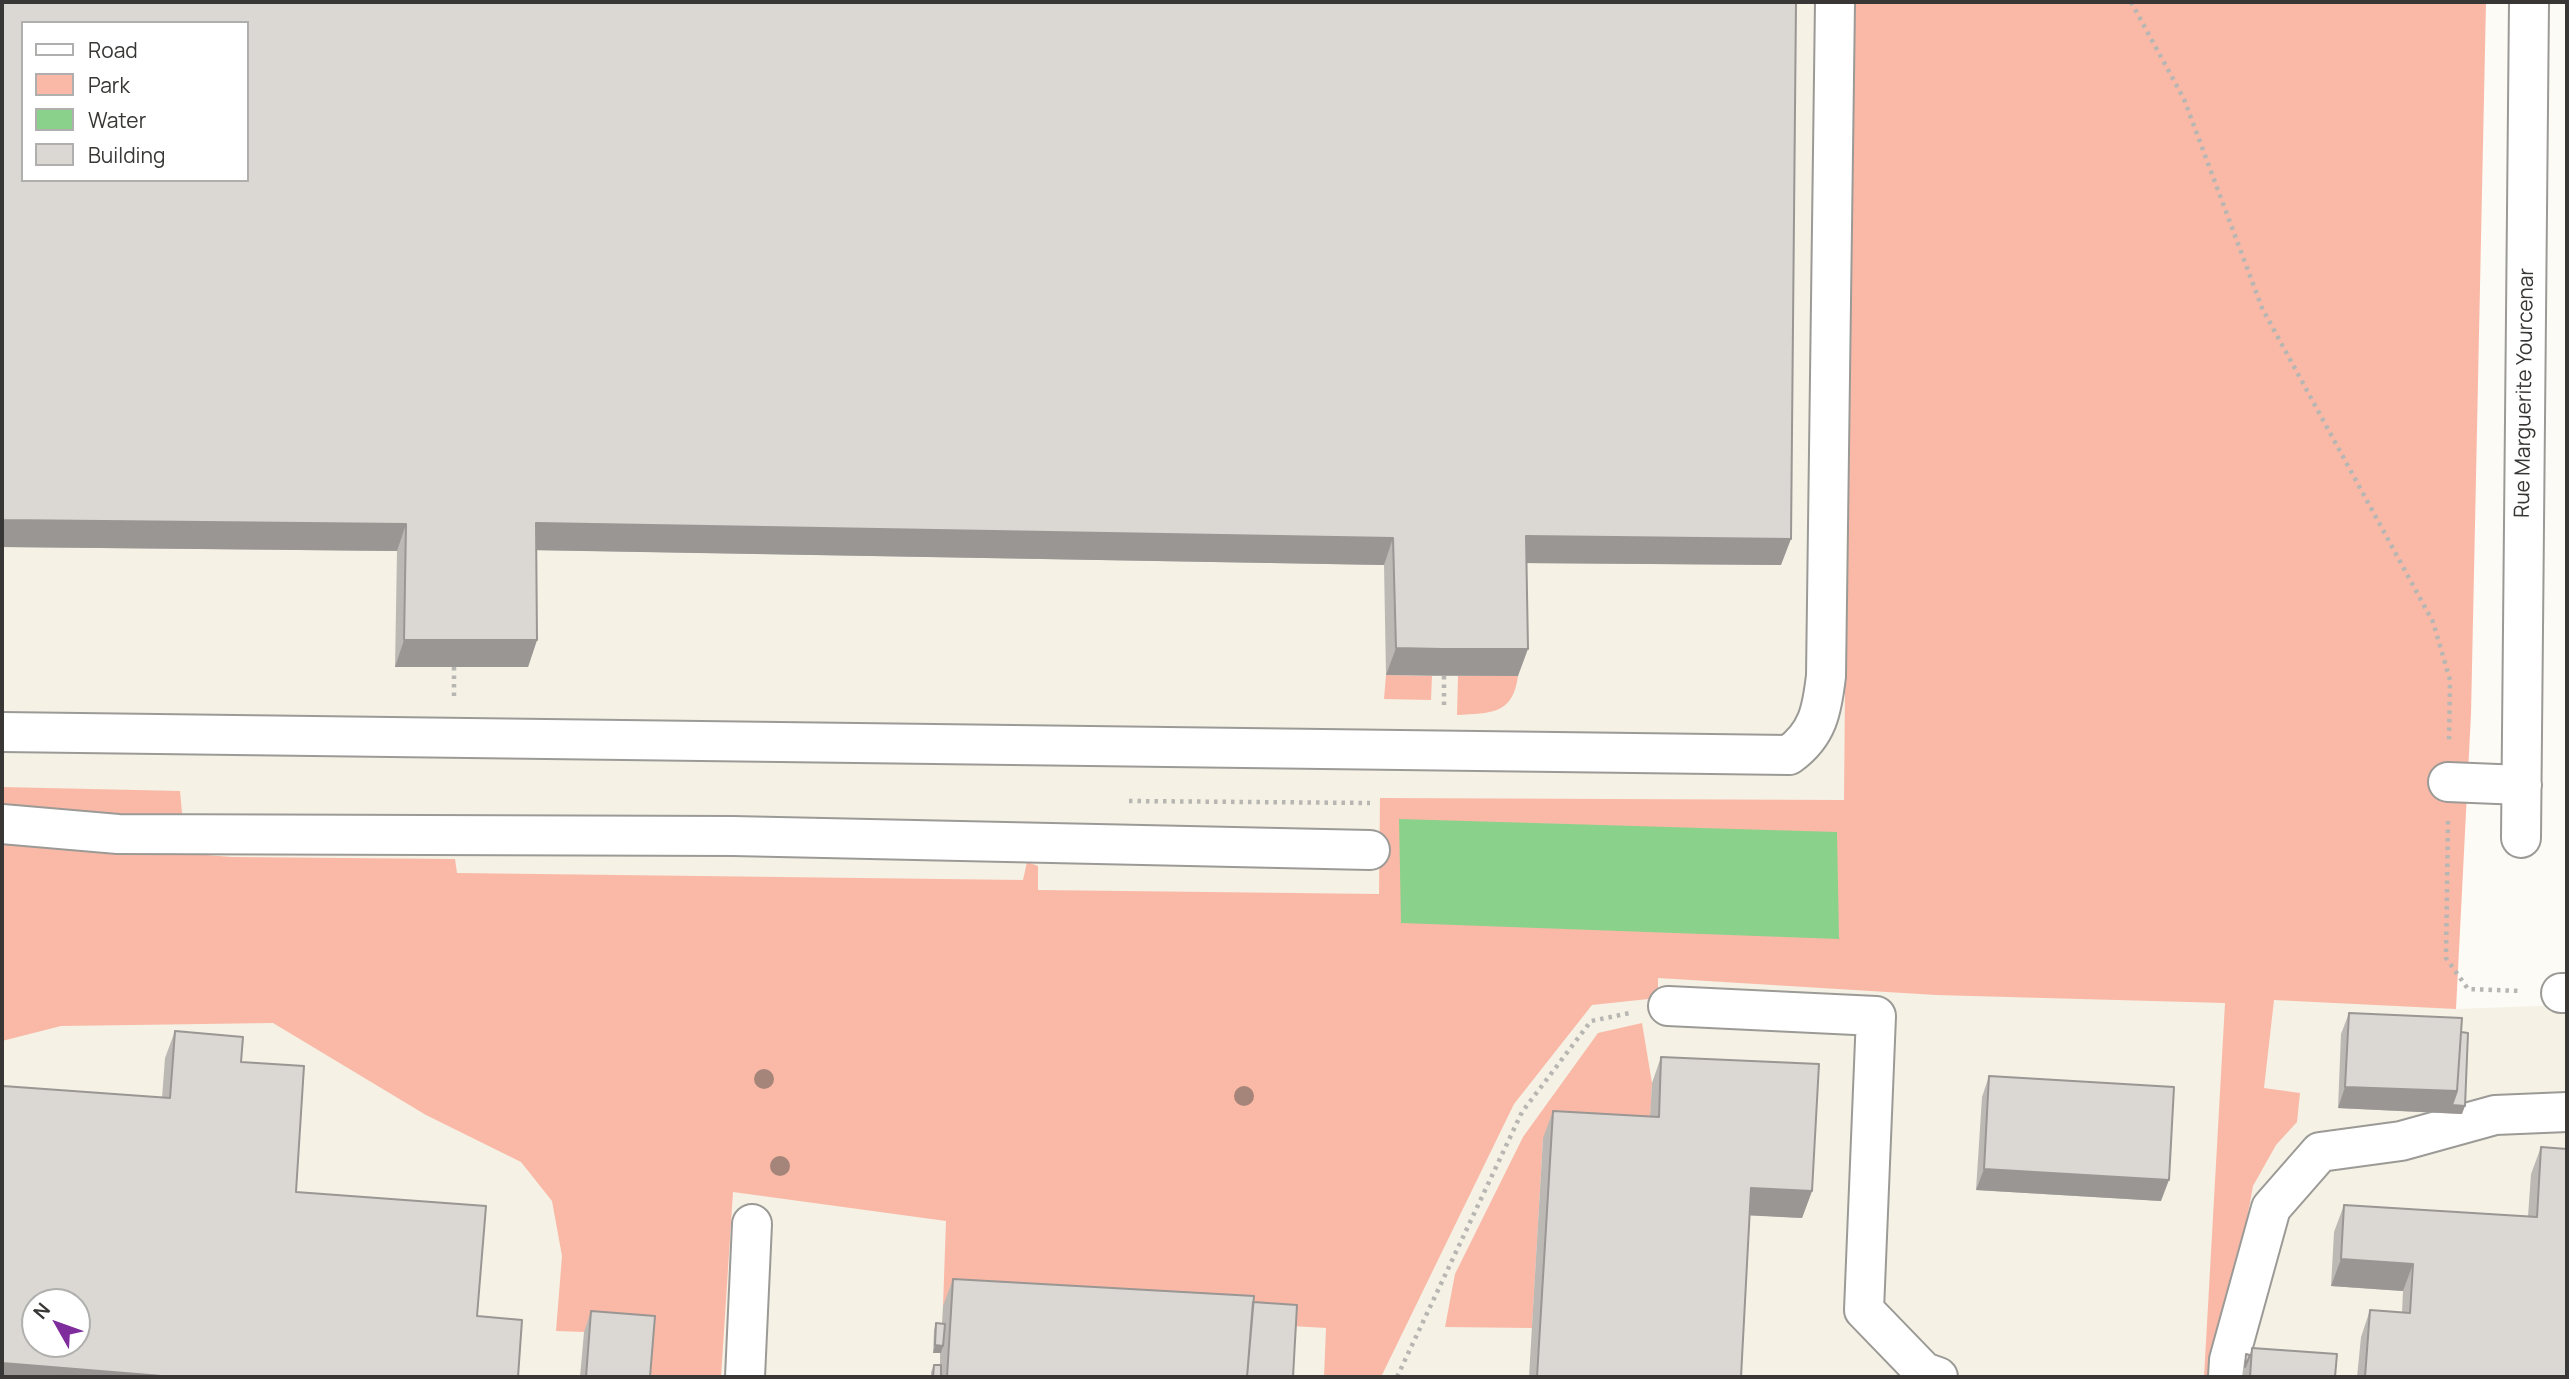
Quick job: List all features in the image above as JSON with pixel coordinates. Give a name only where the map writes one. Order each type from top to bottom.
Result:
[{"type":"street","points":[[2,732],[1789,755],[1805,744],[1821,718],[1826,676],[1835,2]]},
{"type":"street","name":"Rue Marguerite Yourcenar","points":[[2521,838],[2529,2]]},
{"type":"street","points":[[2448,782],[2522,785]]},
{"type":"street","points":[[2,824],[118,834],[746,837],[1370,850]]},
{"type":"street","points":[[1668,1006],[1876,1016],[1864,1310],[1924,1372],[1938,1377]]},
{"type":"street","points":[[2228,1377],[2229,1360],[2271,1208],[2320,1153],[2400,1141],[2495,1115],[2567,1112]]},
{"type":"street","points":[[745,1377],[752,1224]]},
{"type":"path","points":[[2131,2],[2184,99],[2262,307],[2433,622],[2450,680],[2446,958],[2468,989],[2564,993]]},
{"type":"path","points":[[454,667],[454,709]]},
{"type":"path","points":[[1397,1377],[1522,1112],[1591,1021],[1668,1006]]},
{"type":"shaded area","points":[[2,2],[1951,2],[2456,1009],[2567,1005],[2567,1377],[2,1377]]},
{"type":"green space","points":[[1851,2],[2486,2],[2471,714],[2456,1009],[2274,1000],[2264,1088],[2300,1093],[2297,1122],[2276,1145],[2253,1186],[2218,1377],[2204,1377],[2225,1003],[1936,995],[1658,978],[1658,998],[1592,1005],[1514,1104],[1381,1377],[1324,1377],[1326,1328],[943,1306],[946,1221],[733,1192],[721,1377],[644,1377],[584,1332],[556,1331],[562,1256],[552,1201],[521,1162],[426,1115],[273,1023],[61,1026],[2,1041],[2,839],[232,857],[455,859],[457,873],[1023,880],[1027,862],[1038,866],[1038,890],[1379,894],[1380,798],[1844,800]]},
{"type":"green space","points":[[1386,675],[1432,676],[1431,700],[1384,699]]},
{"type":"green space","points":[[1458,676],[1518,676],[1511,698],[1505,705],[1480,714],[1457,715]]},
{"type":"green space","points":[[2,787],[180,791],[183,823],[2,807]]},
{"type":"green space","points":[[1642,1023],[1652,1083],[1649,1144],[1543,1138],[1532,1328],[1445,1327],[1455,1274],[1523,1137],[1598,1033]]},
{"type":"water","points":[[1399,819],[1837,832],[1839,939],[1401,923]]},
{"type":"building","points":[[2,2],[1796,2],[1791,539],[1526,536],[1528,649],[1396,648],[1393,538],[536,523],[537,640],[404,640],[406,524],[2,520]]},
{"type":"building","points":[[2349,1013],[2462,1018],[2457,1091],[2345,1087]]},
{"type":"building","points":[[175,1031],[243,1037],[241,1062],[304,1066],[296,1192],[486,1206],[477,1316],[522,1320],[518,1377],[174,1377],[2,1363],[3,1086],[170,1098]]},
{"type":"building","points":[[2461,1032],[2468,1033],[2465,1106],[2452,1105],[2457,1091]]},
{"type":"building","points":[[1661,1057],[1819,1064],[1812,1191],[1751,1188],[1741,1377],[1537,1377],[1553,1111],[1659,1117]]},
{"type":"building","points":[[1989,1076],[2174,1087],[2169,1180],[1984,1169]]},
{"type":"building","points":[[2541,1147],[2567,1149],[2567,1377],[2365,1377],[2370,1310],[2410,1313],[2413,1264],[2341,1259],[2344,1205],[2537,1217]]},
{"type":"building","points":[[953,1279],[1254,1296],[1247,1377],[947,1377]]},
{"type":"building","points":[[1253,1302],[1297,1305],[1293,1377],[1247,1377]]},
{"type":"building","points":[[591,1311],[655,1316],[650,1377],[586,1377]]},
{"type":"building","points":[[936,1323],[945,1324],[943,1346],[935,1345]]},
{"type":"building","points":[[2252,1348],[2337,1354],[2335,1377],[2250,1377]]},
{"type":"building","points":[[934,1365],[941,1365],[941,1377],[933,1377]]}]
